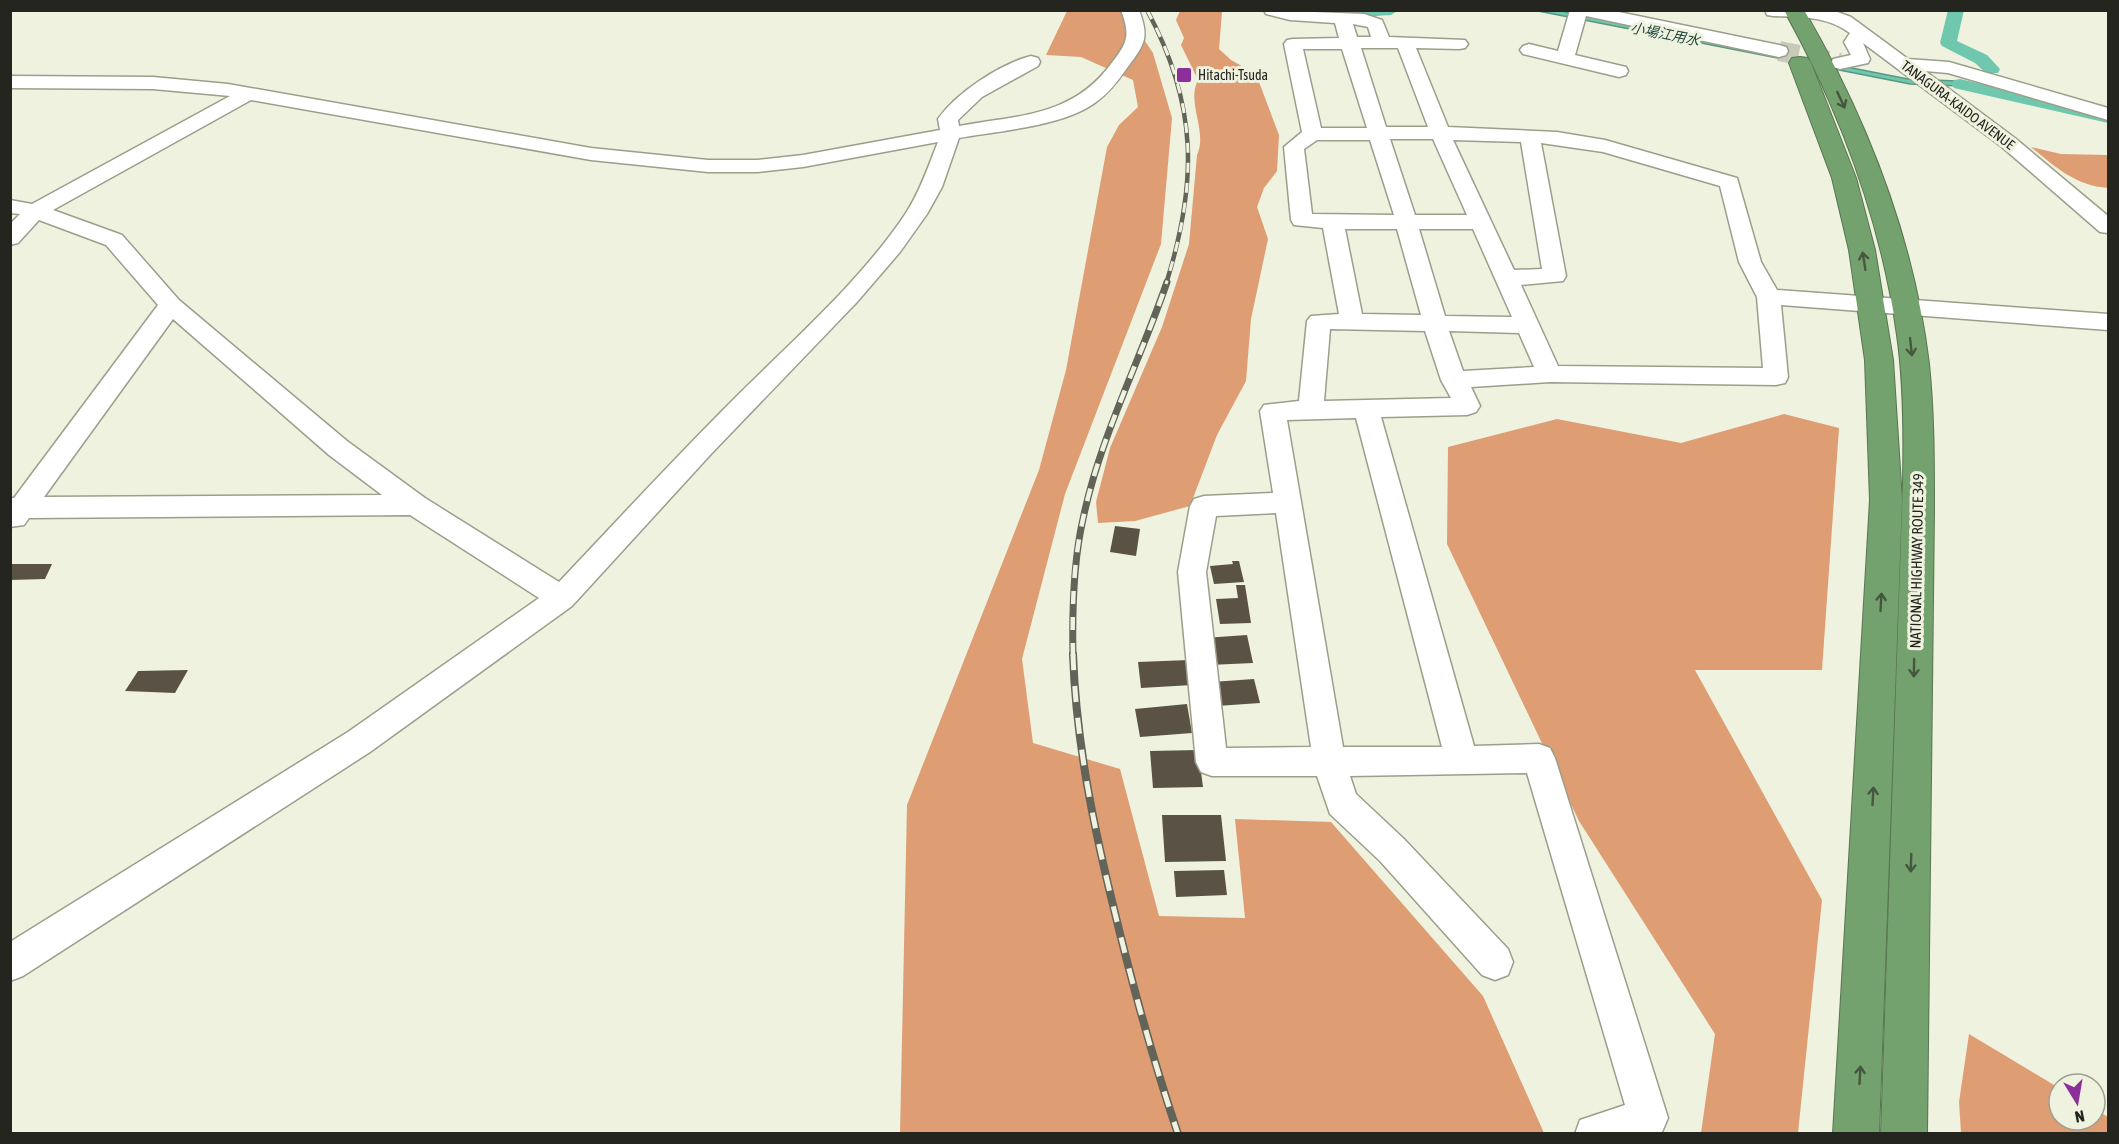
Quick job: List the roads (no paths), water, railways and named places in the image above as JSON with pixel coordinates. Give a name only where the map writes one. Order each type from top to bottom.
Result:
[{"type":"highway","points":[[1783,11],[1844,178],[1862,250],[1879,360],[1886,500],[1856,1134]]},
{"type":"highway","name":"NATIONAL HIGHWAY ROUTE 349","points":[[1783,11],[1855,131],[1881,202],[1906,308],[1919,450],[1904,1134]]},
{"type":"street","points":[[10,82],[153,83],[228,90],[591,154],[708,166],[783,164],[1056,114],[1090,98],[1127,58],[1134,46],[1137,29],[1130,10]]},
{"type":"street","points":[[1272,10],[1290,15],[1364,19],[1376,24],[1382,42]]},
{"type":"street","name":"TANAGURA-KAIDO AVENUE","points":[[1783,11],[1835,17],[1860,32],[2009,143],[2109,227]]},
{"type":"street","points":[[1565,59],[1578,13],[1779,51]]},
{"type":"street","points":[[1342,18],[1453,380],[1467,406],[1311,408],[1273,411],[1287,502],[1329,760],[1342,803],[1392,850],[1495,962]]},
{"type":"street","points":[[1840,63],[1861,59],[1853,42],[1860,32]]},
{"type":"street","points":[[1312,134],[1293,44],[1351,42],[1459,44]]},
{"type":"street","points":[[1405,42],[1440,133],[1550,374]]},
{"type":"street","points":[[1529,50],[1619,71]]},
{"type":"street","points":[[10,963],[359,742],[562,598],[702,447],[849,297],[892,247],[916,214],[931,187],[951,134],[948,119],[957,107],[994,81],[1031,62]]},
{"type":"street","points":[[1904,64],[1949,68],[2109,114]]},
{"type":"street","points":[[10,238],[35,211],[248,94]]},
{"type":"street","points":[[1453,380],[1550,374],[1776,377],[1769,297],[1750,262],[1730,182],[1605,146],[1557,138],[1440,133],[1312,134],[1294,147],[1302,220],[1407,224],[1479,222]]},
{"type":"street","points":[[1505,278],[1555,276],[1530,138]]},
{"type":"street","points":[[10,206],[35,211],[114,240],[171,304],[338,448],[415,505],[562,598]]},
{"type":"street","points":[[1333,222],[1352,322]]},
{"type":"street","points":[[1769,297],[2109,322]]},
{"type":"street","points":[[14,513],[171,304]]},
{"type":"street","points":[[1311,408],[1319,321],[1527,325]]},
{"type":"street","points":[[1366,407],[1462,761]]},
{"type":"street","points":[[1287,502],[1204,507],[1192,572],[1212,762],[1462,761],[1539,758],[1648,1118],[1594,1134]]},
{"type":"street","points":[[14,513],[415,505]]},
{"type":"water","points":[[1538,11],[1561,11],[1908,79],[1957,81],[1995,87],[1993,92],[1960,86],[1910,84]]},
{"type":"waterway","name":"小場江用水","points":[[1286,10],[1331,14],[1391,10]]},
{"type":"waterway","points":[[1956,10],[1948,43],[1981,59],[1992,69]]},
{"type":"waterway","name":"小場江用水","points":[[1960,84],[2108,118]]},
{"type":"tunnel","points":[[1779,51],[1840,63]]},
{"type":"railway","points":[[1147,10],[1164,45],[1176,79],[1184,112],[1188,144],[1184,212],[1166,284]]},
{"type":"railway","points":[[1073,654],[1075,570],[1090,489],[1110,429],[1167,282]]},
{"type":"railway","points":[[1073,654],[1081,748],[1098,840],[1134,989],[1178,1134]]},
{"type":"place","name":"Hitachi-Tsuda","points":[[1184,75]]}]
